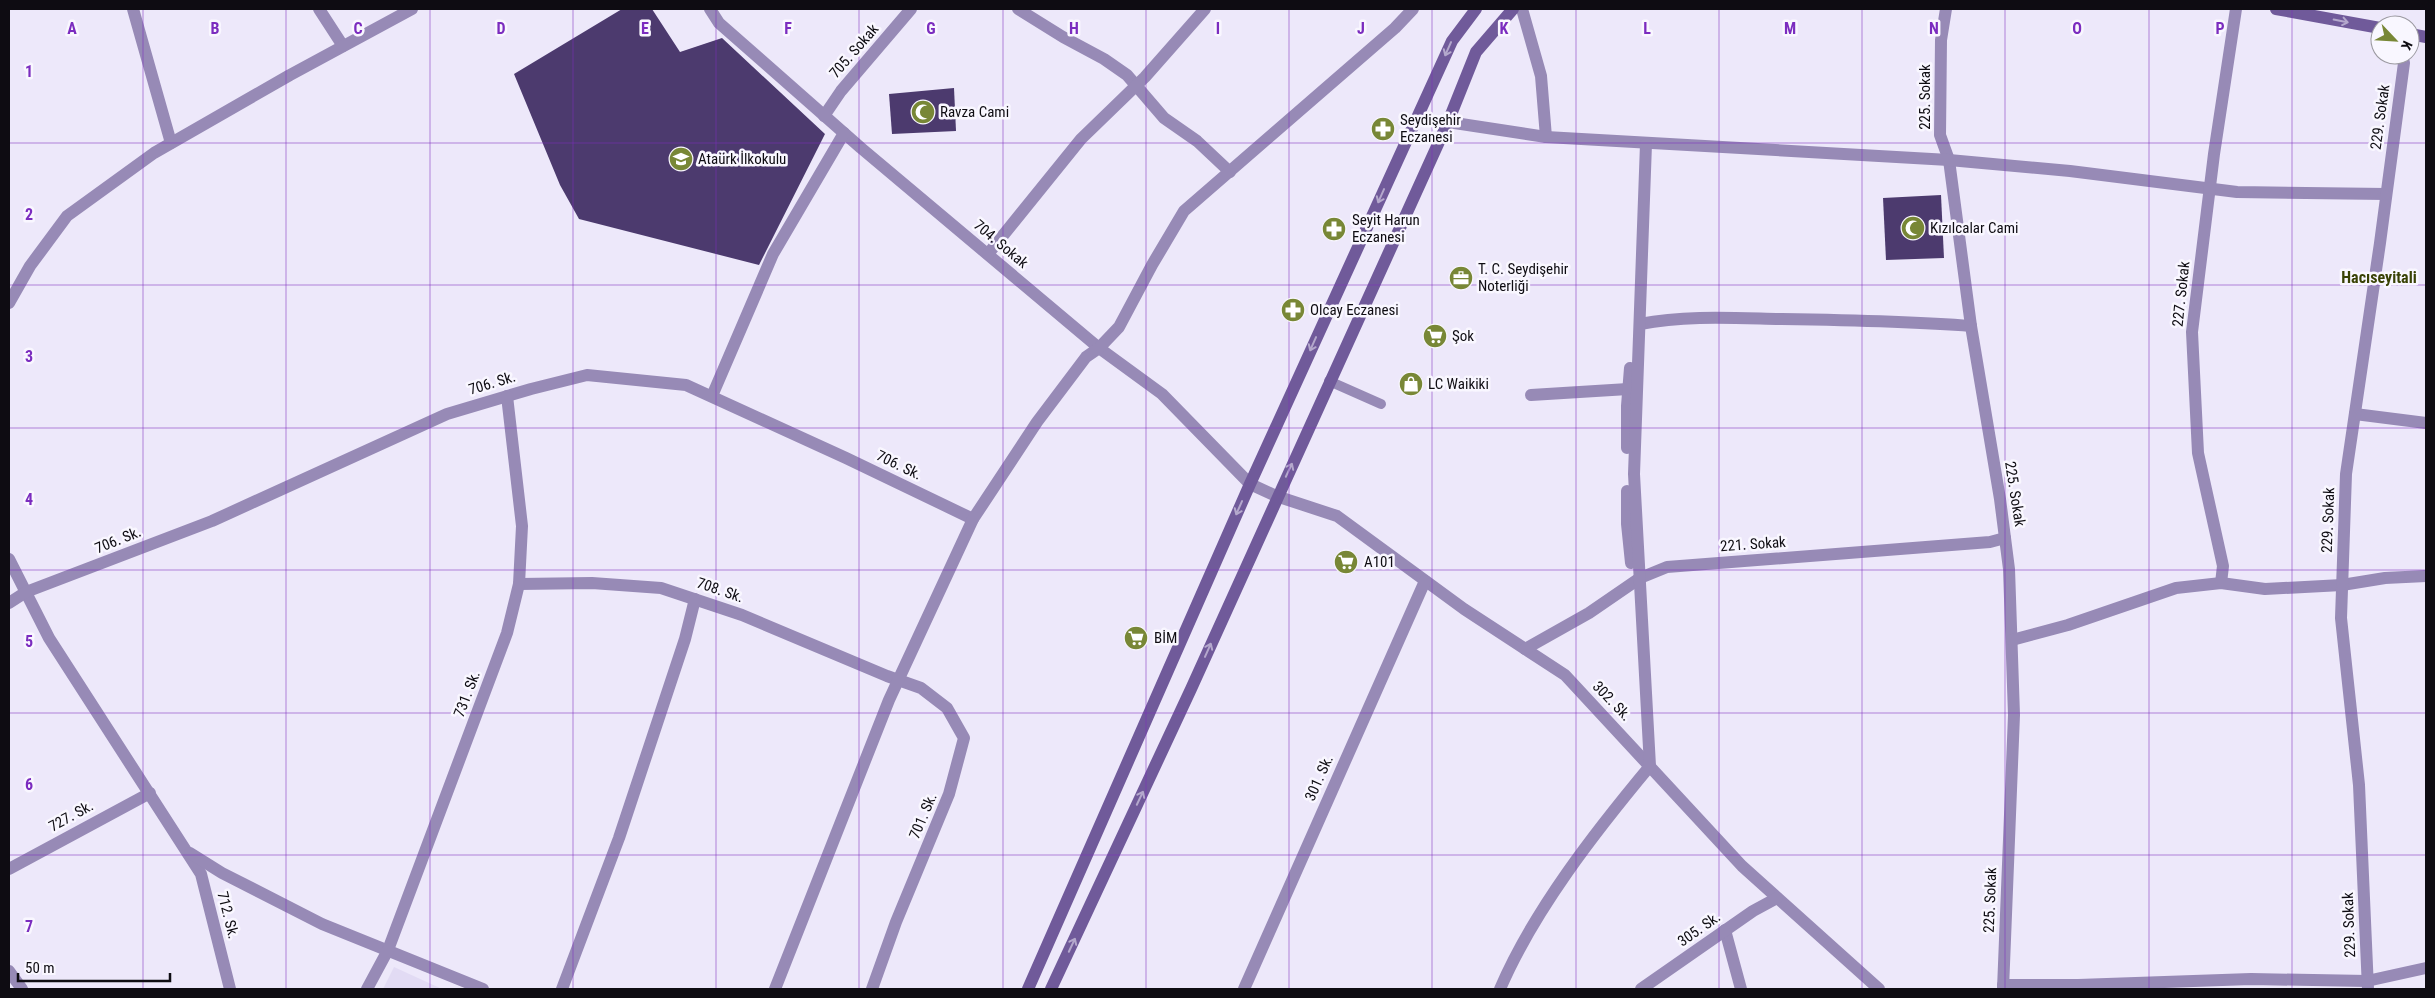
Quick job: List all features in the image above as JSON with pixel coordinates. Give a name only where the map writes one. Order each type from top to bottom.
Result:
[{"type":"main road","points":[[1028,989],[1250,484],[1452,40],[1476,9]]},
{"type":"main road","points":[[1051,989],[1191,689],[1276,496],[1448,122],[1476,52],[1513,9]]},
{"type":"main road","points":[[2276,9],[2370,26]]},
{"type":"street","points":[[133,9],[171,143]]},
{"type":"street","points":[[319,9],[343,46]]},
{"type":"street","points":[[9,303],[30,266],[67,216],[154,153],[412,9]]},
{"type":"street","name":"704. Sokak","points":[[710,9],[719,23],[824,116],[1099,348],[1162,394],[1250,484],[1276,496]]},
{"type":"street","name":"705. Sokak","points":[[824,116],[840,91],[911,9]]},
{"type":"street","points":[[1018,9],[1063,38],[1104,58],[1136,86],[1164,118],[1197,141],[1230,172]]},
{"type":"street","points":[[988,254],[1081,139],[1136,86],[1205,9]]},
{"type":"street","points":[[775,989],[899,679],[973,519],[1037,422],[1086,357],[1099,348],[1120,327],[1152,265],[1184,211],[1387,35],[1413,9]]},
{"type":"street","points":[[1522,9],[1541,76],[1546,137]]},
{"type":"street","name":"225. Sokak","points":[[1946,9],[1941,40],[1940,135],[1948,160],[1971,326],[2009,569],[2014,715],[2003,987]]},
{"type":"street","name":"227. Sokak","points":[[2221,583],[2223,566],[2198,453],[2192,332],[2209,189],[2236,9]]},
{"type":"street","name":"229. Sokak","points":[[2367,985],[2359,785],[2341,618],[2346,474],[2404,65]]},
{"type":"street","points":[[1448,122],[1546,137],[1948,160],[2070,171],[2209,189],[2386,194]]},
{"type":"street","points":[[712,396],[773,254],[844,133]]},
{"type":"street","points":[[1500,989],[1512,962],[1543,909],[1616,806],[1650,766],[1634,474],[1640,324],[1643,144]]},
{"type":"street","points":[[1640,578],[1630,561],[1627,524],[1628,389],[1633,342],[1643,144]]},
{"type":"street","points":[[1640,324],[1671,318],[1736,318],[1907,321],[1971,326]]},
{"type":"street","name":"706. Sk.","points":[[9,603],[26,592],[212,521],[447,414],[588,375],[686,385],[973,519]]},
{"type":"street","points":[[1531,395],[1628,389]]},
{"type":"street","name":"731. Sk.","points":[[367,989],[388,950],[507,633],[519,584],[522,526],[507,396]]},
{"type":"street","points":[[2354,414],[2426,423]]},
{"type":"street","name":"302. Sk.","points":[[1276,496],[1337,516],[1425,581],[1565,675],[1742,866],[1879,989]]},
{"type":"street","name":"221. Sokak","points":[[1525,649],[1589,613],[1640,578],[1667,567],[1990,542],[2005,538]]},
{"type":"street","name":"712. Sk.","points":[[9,559],[49,638],[201,874],[230,989]]},
{"type":"street","points":[[2012,640],[2068,625],[2176,588],[2221,583],[2265,589],[2342,585],[2385,578],[2426,576]]},
{"type":"street","name":"301. Sk.","points":[[1244,989],[1425,581]]},
{"type":"street","name":"708. Sk.","points":[[519,584],[592,583],[661,588],[742,615],[887,676],[899,679]]},
{"type":"street","points":[[562,989],[622,829],[685,639],[695,599]]},
{"type":"street","name":"701. Sk.","points":[[872,989],[896,922],[950,794],[964,738],[947,708],[921,688],[899,679]]},
{"type":"street","name":"727. Sk.","points":[[9,869],[150,793]]},
{"type":"street","points":[[188,852],[222,873],[322,924],[483,989]]},
{"type":"street","name":"305. Sk.","points":[[1642,989],[1725,930],[1777,898]]},
{"type":"street","points":[[1725,930],[1741,989]]},
{"type":"street","points":[[2003,987],[2251,980],[2367,985],[2426,968]]},
{"type":"street","points":[[9,971],[22,989]]},
{"type":"lane","points":[[1329,381],[1381,404]]},
{"type":"shaded area","points":[[394,967],[442,989],[383,989]]},
{"type":"building","name":"Ataürk İlkokulu","points":[[622,9],[652,9],[680,52],[722,38],[825,134],[759,265],[579,219],[560,185],[514,74]]},
{"type":"building","name":"Ravza Cami","points":[[954,88],[956,131],[892,134],[889,94]]},
{"type":"building","name":"Kızılcalar Cami","points":[[1941,195],[1944,258],[1886,260],[1883,198]]},
{"type":"place","name":"Ravza Cami","points":[[923,112]]},
{"type":"place","name":"Seydişehir Eczanesi","points":[[1383,129]]},
{"type":"place","name":"Ataürk İlkokulu","points":[[681,159]]},
{"type":"place","name":"Kızılcalar Cami","points":[[1913,228]]},
{"type":"place","name":"Seyit Harun Eczanesi","points":[[1334,229]]},
{"type":"place","name":"T. C. Seydişehir Noterliği","points":[[1461,278]]},
{"type":"place","name":"Olcay Eczanesi","points":[[1293,310]]},
{"type":"place","name":"Şok","points":[[1435,336]]},
{"type":"place","name":"LC Waikiki","points":[[1411,384]]},
{"type":"place","name":"A101","points":[[1346,562]]},
{"type":"place","name":"BİM","points":[[1136,638]]},
{"type":"district","name":"Hacıseyitali","points":[[2379,277]]}]
